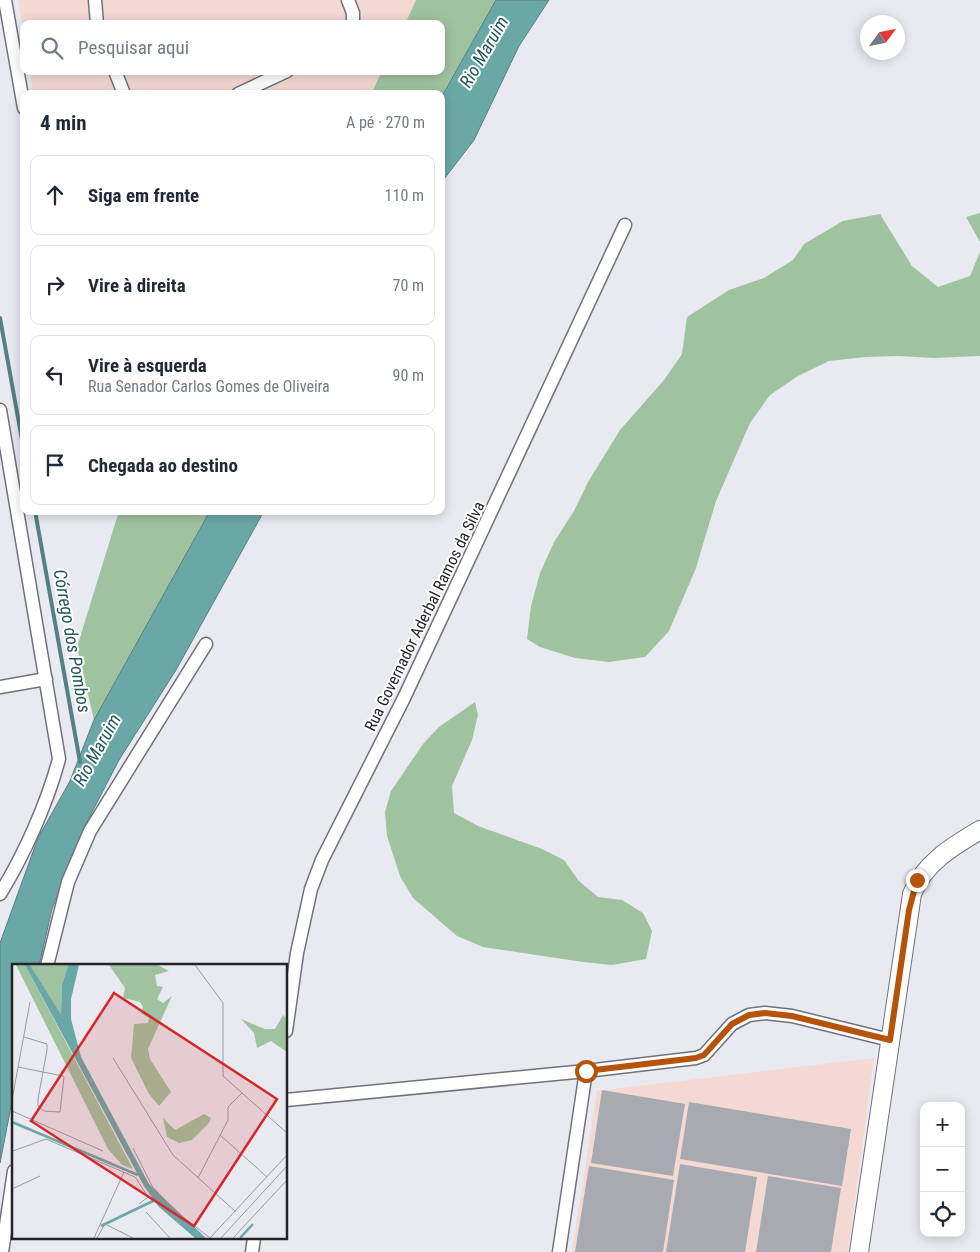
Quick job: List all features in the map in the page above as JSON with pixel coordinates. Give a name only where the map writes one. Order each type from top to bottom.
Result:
[{"type":"main road","points":[[859,1252],[909,910],[917,880],[932,863],[980,830]]},
{"type":"street","points":[[5,0],[21,90]]},
{"type":"street","points":[[95,0],[97,20]]},
{"type":"street","points":[[348,0],[353,13],[353,20]]},
{"type":"street","points":[[117,75],[122,90]]},
{"type":"street","points":[[247,90],[278,75]]},
{"type":"street","name":"Rua Governador Aderbal Ramos da Silva","points":[[288,1016],[296,954],[311,889],[322,860],[408,690],[625,225]]},
{"type":"street","points":[[0,410],[5,467],[46,679],[59,759],[24,850],[0,894]]},
{"type":"street","points":[[48,964],[68,882],[90,830],[206,644]]},
{"type":"street","points":[[0,687],[46,679]]},
{"type":"street","points":[[288,1100],[586,1071],[696,1058],[704,1055],[732,1024],[749,1015],[765,1013],[792,1016],[890,1040]]},
{"type":"street","points":[[559,1252],[586,1071]]},
{"type":"street","points":[[2,1252],[12,1184]]},
{"type":"shaded area","points":[[18,0],[416,0],[407,20],[21,20]]},
{"type":"shaded area","points":[[416,0],[496,0],[445,91],[373,90],[380,75],[445,75],[445,20],[407,20]]},
{"type":"shaded area","points":[[31,75],[380,75],[373,90],[32,90]]},
{"type":"shaded area","points":[[980,213],[980,242],[966,217]]},
{"type":"shaded area","points":[[880,214],[912,266],[938,287],[970,276],[980,252],[980,356],[934,358],[865,357],[829,361],[798,376],[770,395],[750,423],[716,501],[696,568],[669,631],[645,657],[609,662],[575,658],[540,647],[527,639],[531,606],[540,573],[554,542],[620,430],[664,380],[682,354],[687,317],[729,290],[764,278],[793,260],[804,244],[843,221]]},
{"type":"shaded area","points":[[118,515],[208,515],[94,720],[77,647]]},
{"type":"shaded area","points":[[475,702],[478,715],[472,740],[452,786],[454,813],[478,826],[542,849],[564,860],[579,881],[598,897],[622,900],[643,913],[652,931],[646,959],[612,965],[483,947],[457,936],[413,898],[400,876],[387,836],[385,812],[391,791],[423,744],[439,727]]},
{"type":"shaded area","points":[[874,1058],[848,1252],[572,1252],[597,1091]]},
{"type":"water","name":"Rio Maruim","points":[[496,0],[549,0],[519,46],[474,140],[445,178],[445,91]]},
{"type":"water","name":"Rio Maruim","points":[[208,515],[262,515],[176,670],[119,760],[90,816],[72,856],[52,909],[39,964],[12,964],[12,1101],[0,1163],[0,943],[38,838],[70,781],[94,720]]},
{"type":"building","points":[[602,1090],[685,1104],[673,1176],[591,1163]]},
{"type":"building","points":[[689,1102],[851,1129],[842,1186],[680,1159]]},
{"type":"building","points":[[680,1164],[757,1177],[745,1252],[666,1252]]},
{"type":"building","points":[[589,1166],[674,1180],[663,1252],[575,1252]]},
{"type":"building","points":[[768,1176],[841,1188],[831,1252],[756,1252]]},
{"type":"waterway","name":"Córrego dos Pombos","points":[[0,318],[20,429]]},
{"type":"waterway","name":"Córrego dos Pombos","points":[[36,515],[80,762]]},
{"type":"route","points":[[586,1071],[696,1058],[704,1055],[732,1024],[749,1015],[765,1013],[792,1016],[890,1040],[909,910],[917,880]]}]
